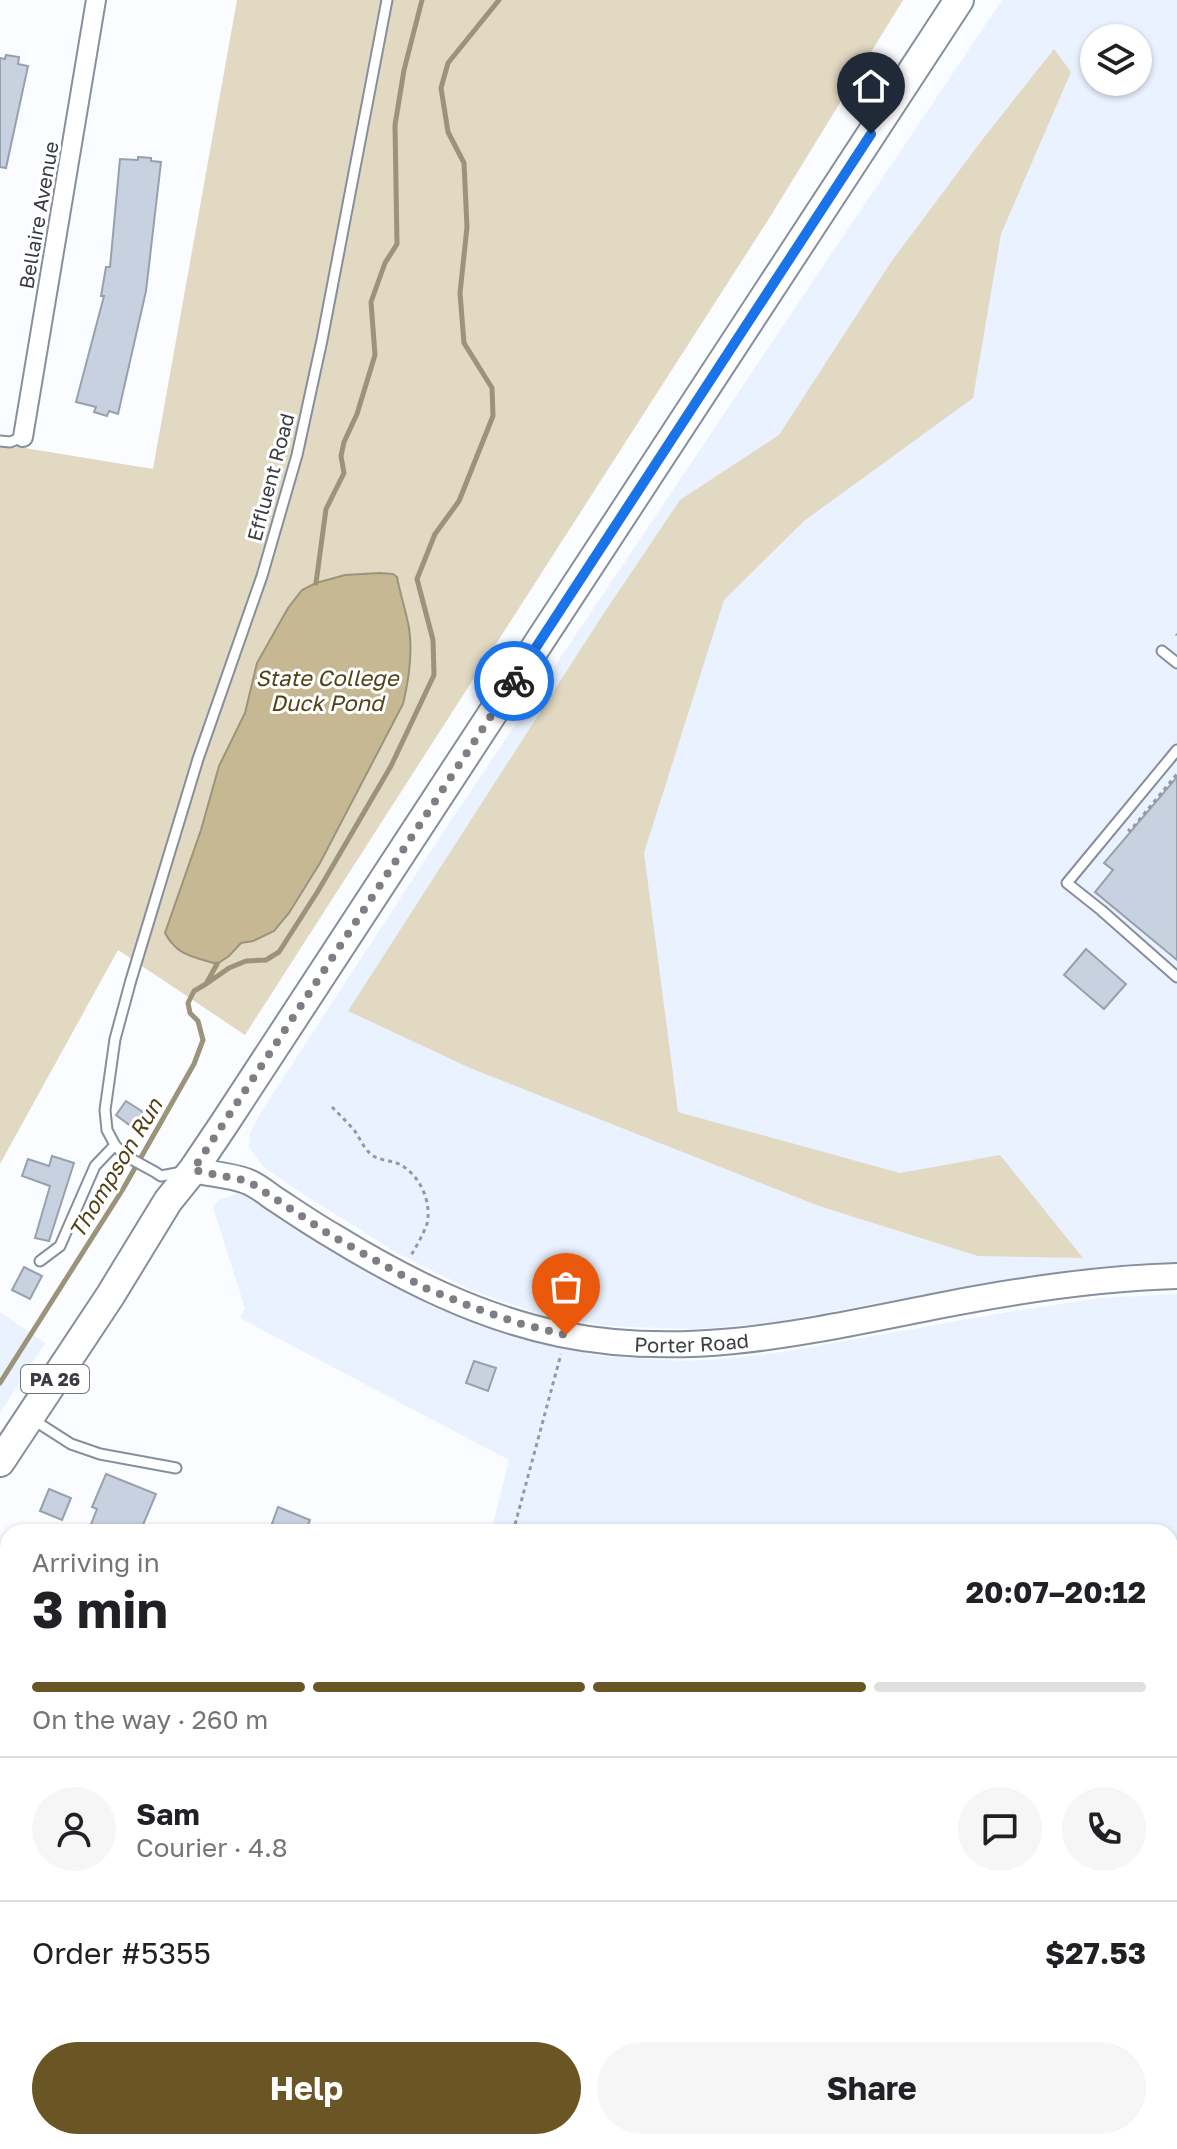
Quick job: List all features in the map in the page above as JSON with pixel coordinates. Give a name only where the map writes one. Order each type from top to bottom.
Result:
[{"type":"main road","name":"PA 26","points":[[0,1462],[110,1296],[168,1201],[193,1170],[959,0]]},
{"type":"main road","points":[[940,28],[966,0]]},
{"type":"street","name":"Bellaire Avenue","points":[[23,437],[96,0]]},
{"type":"street","name":"Porter Road","points":[[193,1170],[248,1181],[332,1236],[425,1288],[518,1323],[598,1340],[683,1346],[735,1342],[1088,1282],[1177,1276]]},
{"type":"lane","name":"Effluent Road","points":[[115,1145],[107,1130],[105,1110],[115,1039],[198,759],[262,576],[297,455],[387,0]]},
{"type":"lane","points":[[0,441],[10,442],[23,437]]},
{"type":"lane","points":[[1162,651],[1177,663]]},
{"type":"lane","points":[[1177,750],[1067,883],[1177,977]]},
{"type":"lane","points":[[40,1261],[60,1246],[95,1166],[115,1145],[161,1176],[193,1170]]},
{"type":"lane","points":[[29,1417],[71,1444],[100,1454],[176,1468]]},
{"type":"path","points":[[332,1107],[373,1156],[405,1167],[424,1192],[428,1205],[427,1223],[401,1275]]},
{"type":"path","points":[[515,1524],[566,1335]]},
{"type":"shaded area","points":[[237,0],[903,0],[770,217],[245,1035],[118,950],[0,1164],[0,444],[153,469]],"holes":[[[393,574],[397,577],[409,626],[411,652],[403,704],[320,863],[289,913],[253,941],[237,945],[217,964],[185,954],[171,945],[219,766],[245,713],[257,663],[345,575]]]},
{"type":"shaded area","points":[[1002,0],[1177,0],[1177,1265],[1140,1266],[1028,1279],[769,1323],[691,1329],[607,1326],[542,1315],[471,1290],[397,1253],[263,1166],[249,1147],[250,1132],[446,828]]},
{"type":"shaded area","points":[[1054,49],[1071,72],[1001,234],[973,398],[804,521],[724,600],[644,853],[678,1112],[900,1173],[1000,1155],[1083,1258],[978,1256],[819,1206],[470,1068],[348,1011],[680,500],[779,435],[891,262]]},
{"type":"shaded area","points":[[113,1163],[126,1166],[115,1179],[114,1189],[104,1208],[80,1230]]},
{"type":"shaded area","points":[[239,1193],[256,1197],[371,1274],[435,1308],[550,1346],[601,1356],[684,1361],[722,1359],[783,1352],[1102,1298],[1177,1294],[1177,1524],[493,1524],[509,1460],[240,1318],[245,1308],[213,1207],[219,1200]]},
{"type":"shaded area","points":[[0,1312],[45,1343],[0,1413]]},
{"type":"water","name":"State College Duck Pond","points":[[379,573],[397,577],[409,628],[410,666],[403,704],[320,863],[274,931],[241,943],[217,964],[187,954],[175,947],[165,933],[201,830],[219,766],[245,713],[257,663],[288,608],[302,590],[345,575]]},
{"type":"building","points":[[6,55],[19,57],[18,64],[28,66],[6,168],[0,167],[0,58],[5,59]]},
{"type":"building","points":[[138,157],[161,162],[146,291],[118,414],[109,411],[107,416],[94,412],[96,407],[76,402],[104,296],[101,296],[106,267],[110,267],[120,159],[138,160]]},
{"type":"building","points":[[1177,777],[1177,960],[1095,892],[1113,870],[1104,863]]},
{"type":"building","points":[[1086,949],[1126,984],[1104,1009],[1064,975]]},
{"type":"building","points":[[126,1101],[143,1112],[132,1127],[116,1115]]},
{"type":"building","points":[[52,1156],[74,1163],[49,1241],[35,1238],[50,1186],[22,1176],[28,1159],[49,1166]]},
{"type":"building","points":[[24,1267],[42,1276],[30,1299],[12,1290]]},
{"type":"building","points":[[474,1361],[496,1368],[488,1391],[466,1383]]},
{"type":"building","points":[[106,1474],[156,1494],[143,1524],[91,1524],[97,1509],[92,1507]]},
{"type":"building","points":[[49,1489],[71,1498],[62,1520],[40,1511]]},
{"type":"building","points":[[278,1507],[310,1520],[308,1524],[272,1524]]},
{"type":"waterway","points":[[316,583],[326,509],[344,473],[341,456],[344,442],[357,414],[375,355],[371,302],[385,263],[397,244],[395,125],[404,70],[422,0]]},
{"type":"waterway","points":[[206,984],[229,968],[246,961],[266,960],[279,952],[391,766],[434,675],[433,640],[417,579],[435,534],[459,501],[493,416],[492,388],[464,343],[460,293],[467,227],[464,163],[448,132],[441,88],[448,63],[499,0]]},
{"type":"waterway","name":"Thompson Run","points":[[0,1383],[123,1189],[194,1064],[203,1040],[198,1021],[190,1013],[188,1003],[194,991],[206,984],[217,964]]},
{"type":"way so far","points":[[514,681],[193,1170],[248,1181],[332,1236],[425,1288],[518,1323],[566,1335]]},
{"type":"route","points":[[514,681],[871,134]]}]
